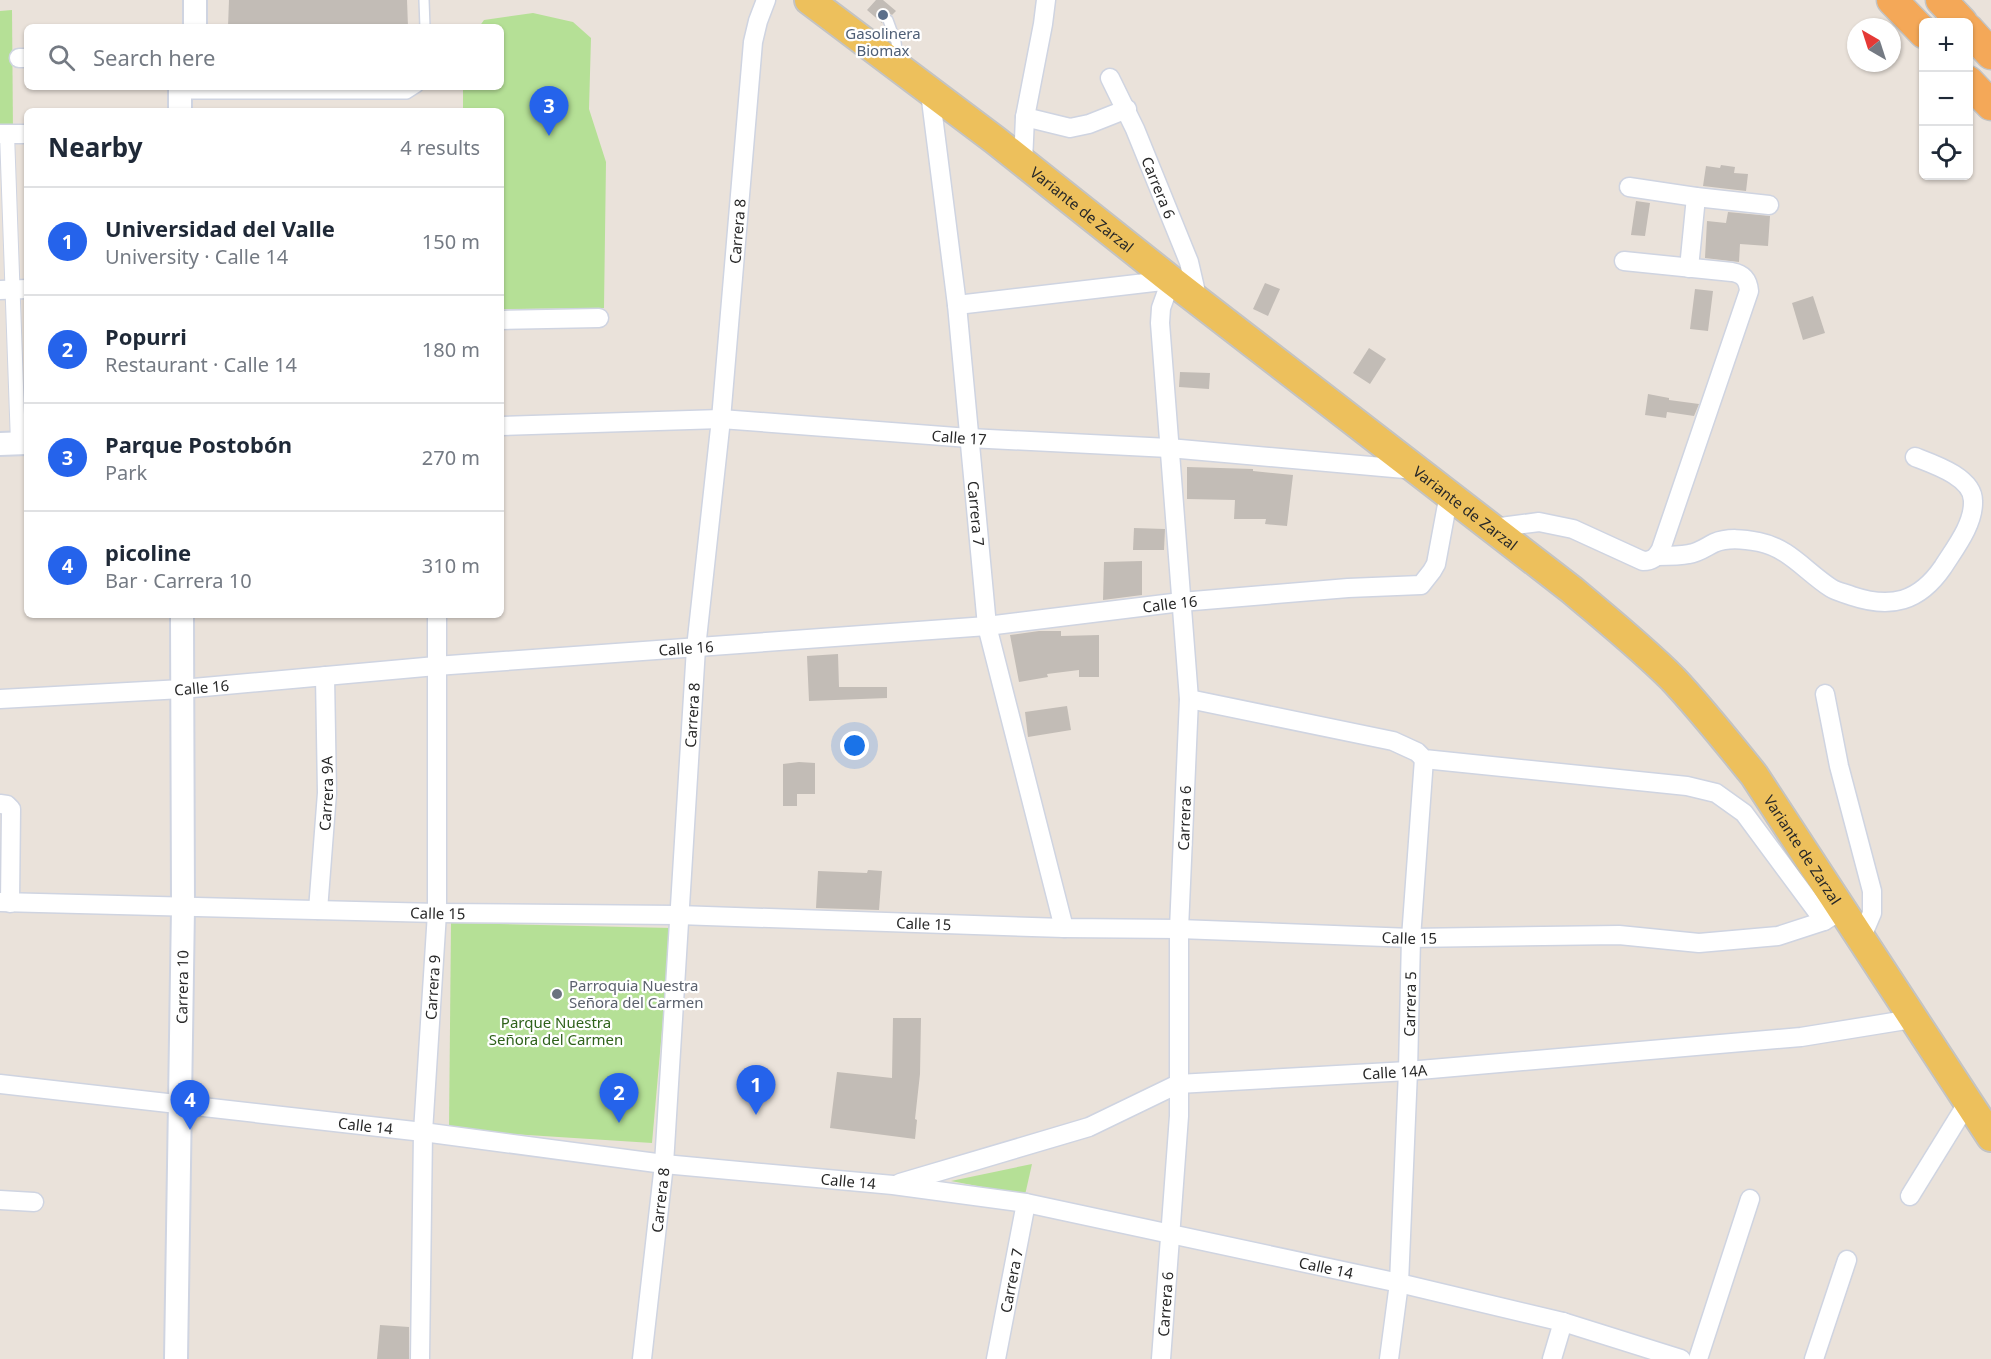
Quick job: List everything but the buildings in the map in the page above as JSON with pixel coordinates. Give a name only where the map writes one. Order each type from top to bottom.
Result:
[{"type":"highway","points":[[1892,0],[1919,29]]},
{"type":"highway","points":[[1941,0],[1958,18]]},
{"type":"highway","points":[[1973,34],[1991,54]]},
{"type":"highway","points":[[1973,86],[1991,105]]},
{"type":"main road","name":"Variante de Zarzal","points":[[809,0],[1023,162],[1171,280],[1493,528],[1630,638],[1710,720],[1754,775],[1833,915],[1861,939],[1991,1137]]},
{"type":"street","points":[[180,0],[180,24]]},
{"type":"street","points":[[195,0],[195,24]]},
{"type":"street","name":"Carrera 8","points":[[642,1359],[664,1164],[696,648],[722,419],[753,42],[766,0]]},
{"type":"street","points":[[1023,162],[1025,117],[1046,0]]},
{"type":"street","name":"Carrera 6","points":[[1110,78],[1127,109],[1189,262],[1198,301]]},
{"type":"street","name":"Carrera 7","points":[[930,92],[957,304],[987,626],[1064,928]]},
{"type":"street","points":[[1025,117],[1070,128],[1089,124],[1127,109]]},
{"type":"street","points":[[15,443],[14,289],[3,134],[24,134]]},
{"type":"street","points":[[1629,187],[1769,205]]},
{"type":"street","points":[[1689,268],[1696,197]]},
{"type":"street","points":[[1624,261],[1740,274],[1746,279],[1749,291],[1657,556]]},
{"type":"street","points":[[957,304],[1171,280]]},
{"type":"street","name":"Carrera 6","points":[[1161,1359],[1179,1116],[1179,929],[1189,699],[1160,323],[1161,308],[1171,280]]},
{"type":"street","points":[[504,320],[599,318]]},
{"type":"street","name":"Calle 17","points":[[504,426],[722,419],[969,438],[1169,448],[1417,471]]},
{"type":"street","points":[[1493,528],[1539,522],[1573,529],[1643,561],[1650,561],[1657,556],[1690,554],[1725,539],[1762,542],[1781,549],[1832,589],[1865,600],[1884,603],[1900,602],[1921,590],[1939,573],[1957,546],[1972,514],[1974,499],[1969,487],[1958,477],[1915,457]]},
{"type":"street","name":"Calle 16","points":[[0,699],[182,689],[436,666],[987,626],[1181,602],[1421,585],[1436,564],[1449,494]]},
{"type":"street","name":"Carrera 10","points":[[176,1359],[183,908],[182,618]]},
{"type":"street","name":"Carrera 9","points":[[420,1359],[423,1132],[437,913],[437,618]]},
{"type":"street","name":"Carrera 9A","points":[[318,910],[327,793],[325,676]]},
{"type":"street","points":[[1825,694],[1839,766],[1872,891],[1872,913],[1861,939]]},
{"type":"street","points":[[1189,699],[1393,741],[1417,752],[1424,759],[1687,786],[1716,793],[1744,813],[1833,915]]},
{"type":"street","name":"Carrera 5","points":[[1389,1359],[1399,1283],[1411,938],[1424,759]]},
{"type":"street","points":[[0,804],[7,805],[11,809],[5,902]]},
{"type":"street","name":"Calle 15","points":[[5,902],[437,913],[678,915],[1411,938],[1619,935],[1699,943],[1778,936],[1833,915]]},
{"type":"street","name":"Calle 14A","points":[[893,1185],[1089,1127],[1179,1084],[1408,1071],[1801,1037],[1912,1019]]},
{"type":"street","name":"Calle 14","points":[[0,1084],[423,1132],[664,1164],[893,1185],[1026,1203],[1399,1283],[1563,1322],[1681,1359]]},
{"type":"street","points":[[1910,1196],[1968,1102]]},
{"type":"street","points":[[1698,1359],[1750,1199]]},
{"type":"street","points":[[0,1200],[34,1202]]},
{"type":"street","name":"Carrera 7","points":[[996,1359],[1026,1203]]},
{"type":"street","points":[[1814,1359],[1847,1260]]},
{"type":"street","points":[[1552,1359],[1563,1322]]},
{"type":"lane","points":[[424,0],[425,24]]},
{"type":"lane","points":[[888,20],[896,42],[899,68]]},
{"type":"lane","points":[[187,97],[406,94],[413,90]]},
{"type":"green space","points":[[12,10],[13,134],[0,134],[0,11]]},
{"type":"green space","points":[[533,13],[573,22],[591,38],[589,109],[606,162],[604,308],[504,309],[504,108],[463,108],[463,90],[504,90],[504,24],[481,24],[484,20]]},
{"type":"green space","name":"Parque Nuestra Señora del Carmen","points":[[451,923],[671,928],[652,1143],[449,1130]]},
{"type":"green space","points":[[1032,1164],[1025,1195],[951,1181]]},
{"type":"place","name":"Gasolinera Biomax","points":[[883,15]]},
{"type":"place","name":"Parque Postobón","points":[[549,136]]},
{"type":"place","name":"Parroquia Nuestra Señora del Carmen","points":[[557,994]]},
{"type":"place","name":"Universidad del Valle","points":[[756,1115]]},
{"type":"place","name":"Popurri","points":[[619,1123]]},
{"type":"place","name":"picoline","points":[[190,1130]]}]
